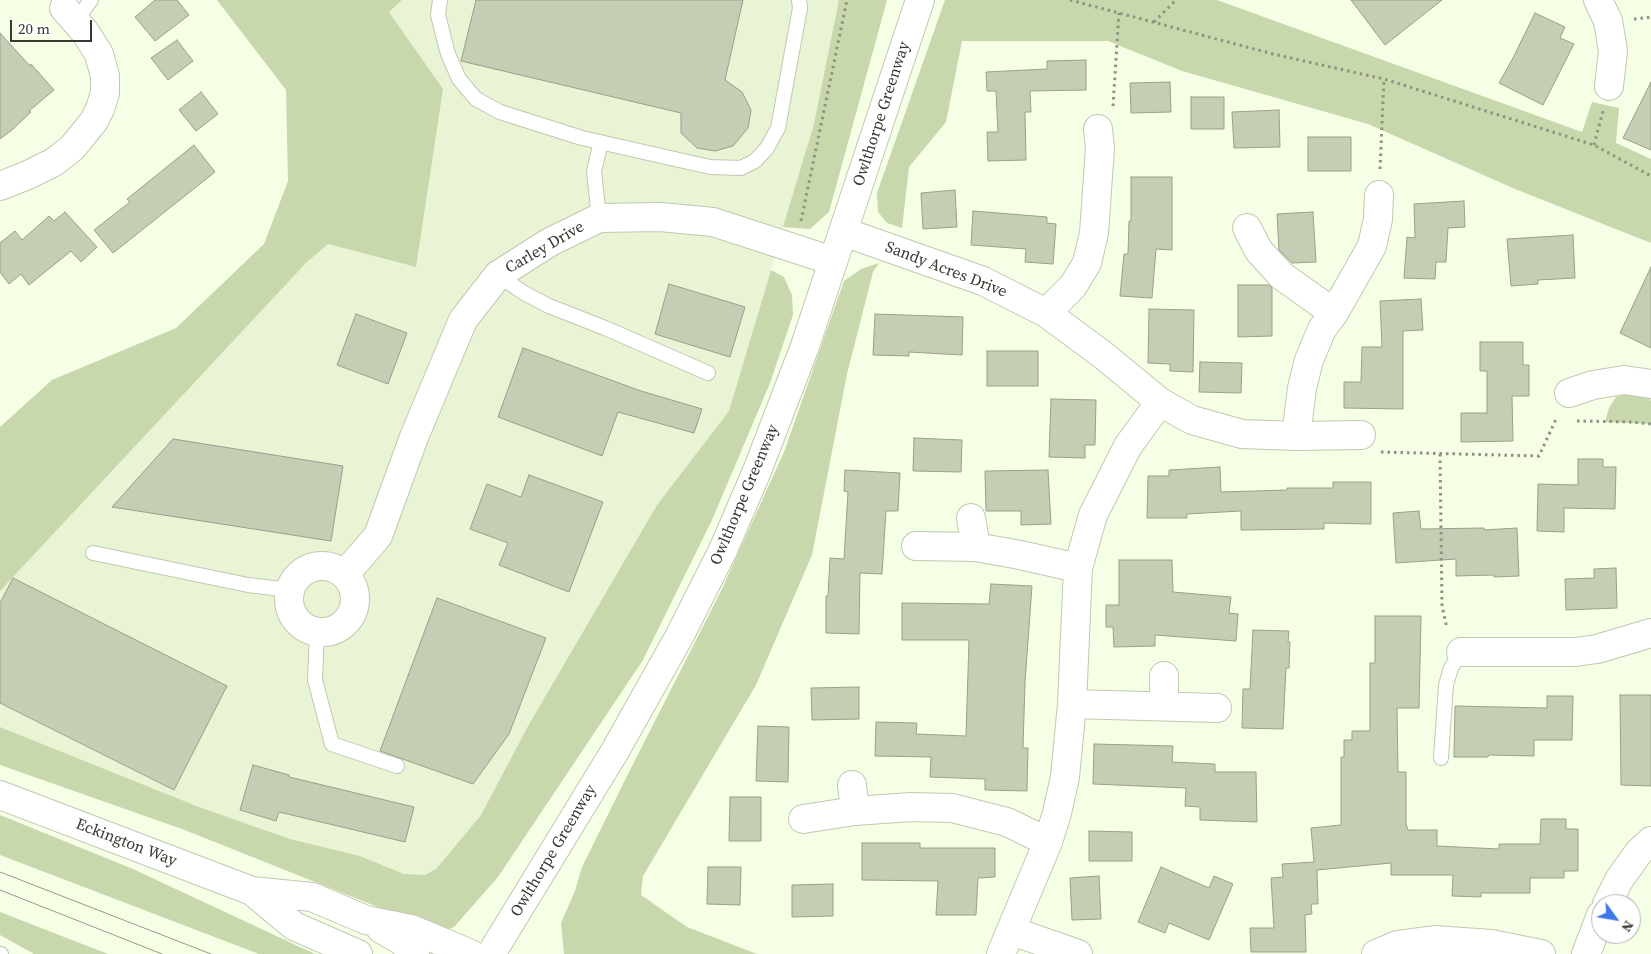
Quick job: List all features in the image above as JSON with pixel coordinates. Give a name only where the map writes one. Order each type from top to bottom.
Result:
[{"type":"street","name":"Owlthorpe Greenway","points":[[492,954],[615,751],[679,637],[723,550],[757,471],[801,355],[844,232],[920,0]]},
{"type":"street","points":[[1598,0],[1608,21],[1613,51],[1609,86]]},
{"type":"street","points":[[0,186],[37,171],[54,162],[72,148],[94,121],[100,108],[105,93],[105,76],[99,54],[85,32],[77,10]]},
{"type":"street","points":[[1046,313],[1073,286],[1087,263],[1094,233],[1100,148],[1098,128]]},
{"type":"street","points":[[1296,436],[1302,388],[1309,360],[1322,329],[1334,313],[1372,246],[1378,220],[1379,195]]},
{"type":"street","name":"Carley Drive","points":[[345,574],[378,536],[414,437],[463,320],[498,275],[550,242],[599,218],[660,217],[714,222],[834,261]]},
{"type":"street","points":[[1247,228],[1259,251],[1282,276],[1334,313]]},
{"type":"street","name":"Sandy Acres Drive","points":[[844,232],[983,281],[1046,313],[1103,355],[1160,402],[1192,420],[1242,434],[1296,436],[1361,435]]},
{"type":"street","points":[[1569,393],[1594,385],[1624,380],[1651,384]]},
{"type":"street","points":[[1078,954],[1007,942],[1058,813],[1065,777],[1072,704],[1078,568],[1093,515],[1128,446],[1160,402]]},
{"type":"street","points":[[970,518],[976,547]]},
{"type":"street","points":[[916,546],[976,547],[1078,568]]},
{"type":"street","points":[[324,565],[336,568],[345,574],[352,583],[356,603],[352,614],[338,629],[328,632],[317,632],[302,625],[292,612],[289,601],[290,590],[295,580],[303,571],[313,566],[324,565]]},
{"type":"street","points":[[1461,652],[1576,652],[1597,649],[1651,633]]},
{"type":"street","points":[[1164,676],[1164,706]]},
{"type":"street","points":[[1072,704],[1217,708]]},
{"type":"street","name":"Eckington Way","points":[[0,795],[252,892],[312,897],[366,920],[411,929],[470,954]]},
{"type":"street","points":[[803,819],[854,798],[911,808],[952,808],[1007,822],[1048,842]]},
{"type":"street","points":[[1612,894],[1639,852],[1651,841]]},
{"type":"street","name":"Eckington Way","points":[[252,892],[294,926],[358,954]]},
{"type":"street","points":[[366,920],[402,941],[416,954]]},
{"type":"street","points":[[1376,954],[1397,945],[1434,940],[1491,944],[1541,954]]},
{"type":"street","points":[[1586,954],[1591,941]]},
{"type":"lane","points":[[440,0],[438,15],[448,54],[459,79],[476,99],[500,112],[582,138],[710,167],[741,168],[755,160],[767,148],[778,128],[800,0]]},
{"type":"lane","points":[[599,218],[594,171],[601,142]]},
{"type":"lane","points":[[498,275],[524,293],[549,306],[708,373]]},
{"type":"lane","points":[[93,553],[248,585],[290,590]]},
{"type":"lane","points":[[317,632],[315,680],[332,744],[397,766]]},
{"type":"lane","points":[[1441,758],[1446,685],[1450,668],[1461,652]]},
{"type":"path","points":[[796,249],[847,0]]},
{"type":"path","points":[[1070,0],[1273,54],[1384,79],[1594,145],[1651,176]]},
{"type":"path","points":[[1154,22],[1176,0]]},
{"type":"path","points":[[1098,128],[1113,110],[1119,13]]},
{"type":"path","points":[[1379,195],[1384,79]]},
{"type":"path","points":[[1594,145],[1609,86]]},
{"type":"path","points":[[1361,435],[1375,452],[1540,456],[1569,393]]},
{"type":"path","points":[[1576,422],[1634,422],[1651,424]]},
{"type":"path","points":[[1440,454],[1442,606],[1447,629],[1461,652]]},
{"type":"shaded area","points":[[217,0],[402,0],[389,12],[443,89],[416,267],[328,244],[306,263],[0,591],[0,427],[52,380],[176,328],[264,244],[288,181],[286,90]]},
{"type":"shaded area","points":[[402,0],[868,0],[814,124],[729,411],[657,505],[528,726],[481,815],[436,869],[425,875],[404,874],[360,856],[290,839],[199,807],[0,727],[0,591],[306,263],[328,244],[415,267],[443,89],[389,12]]},
{"type":"shaded area","points":[[839,0],[887,0],[829,212],[810,229],[783,227],[814,124]]},
{"type":"shaded area","points":[[945,0],[1217,0],[1582,132],[1592,102],[1619,108],[1616,143],[1651,159],[1651,243],[1515,189],[1368,124],[1182,71],[1108,41],[962,41],[946,122],[909,167],[902,228],[887,223],[878,212],[877,193]]},
{"type":"shaded area","points":[[879,263],[873,272],[847,374],[812,555],[756,685],[643,876],[641,895],[687,927],[757,954],[564,954],[561,923],[575,891],[582,867],[721,591],[784,452],[844,281],[861,269]]},
{"type":"shaded area","points":[[771,270],[784,277],[792,295],[793,315],[770,383],[712,520],[643,660],[498,877],[454,927],[445,931],[428,927],[182,829],[0,765],[0,727],[199,807],[290,839],[360,856],[404,874],[425,875],[436,869],[481,815],[528,726],[657,505],[729,411]]},
{"type":"shaded area","points":[[1634,392],[1649,398],[1651,401],[1651,424],[1605,422],[1609,408],[1616,397]]},
{"type":"shaded area","points":[[0,815],[133,869],[315,954],[259,954],[0,855]]},
{"type":"shaded area","points":[[0,912],[108,954],[34,954],[0,935]]},
{"type":"building","points":[[155,0],[177,0],[189,15],[155,41],[135,17]]},
{"type":"building","points":[[476,0],[743,0],[725,80],[742,92],[751,110],[748,128],[733,146],[715,151],[697,148],[681,133],[681,113],[461,61]]},
{"type":"building","points":[[1351,0],[1442,0],[1385,45]]},
{"type":"building","points":[[1535,13],[1565,27],[1560,38],[1574,44],[1543,105],[1499,83]]},
{"type":"building","points":[[0,33],[54,90],[0,139]]},
{"type":"building","points":[[177,40],[193,61],[168,80],[151,58]]},
{"type":"building","points":[[1086,60],[1086,90],[1030,91],[1031,112],[1025,112],[1026,160],[988,161],[987,132],[998,132],[996,91],[987,91],[986,72],[1047,69],[1047,61]]},
{"type":"building","points":[[1170,82],[1171,112],[1131,113],[1130,83]]},
{"type":"building","points":[[1651,82],[1651,150],[1623,138]]},
{"type":"building","points":[[201,92],[218,114],[196,131],[179,110]]},
{"type":"building","points":[[1191,97],[1224,97],[1224,129],[1191,129]]},
{"type":"building","points":[[1279,110],[1280,147],[1234,148],[1232,112]]},
{"type":"building","points":[[1308,137],[1351,137],[1351,171],[1308,171]]},
{"type":"building","points":[[194,145],[215,172],[113,253],[94,230],[130,202],[127,199]]},
{"type":"building","points":[[1131,177],[1172,177],[1172,250],[1156,249],[1152,298],[1120,296],[1124,254],[1128,254],[1129,221],[1131,221]]},
{"type":"building","points":[[955,190],[957,227],[923,229],[921,193]]},
{"type":"building","points":[[1464,201],[1465,227],[1448,228],[1446,262],[1436,262],[1435,279],[1404,278],[1407,237],[1415,238],[1414,204]]},
{"type":"building","points":[[973,211],[1047,217],[1047,223],[1056,224],[1053,264],[1025,262],[1026,249],[971,245]]},
{"type":"building","points":[[65,212],[97,247],[81,262],[71,251],[29,285],[21,274],[9,284],[0,272],[0,243],[15,231],[22,240],[49,216],[54,221]]},
{"type":"building","points":[[1313,212],[1316,262],[1292,263],[1279,250],[1277,214]]},
{"type":"building","points":[[1573,235],[1575,278],[1538,280],[1538,284],[1511,286],[1507,239]]},
{"type":"building","points":[[1651,267],[1651,348],[1620,333]]},
{"type":"building","points":[[669,284],[745,307],[730,357],[655,334]]},
{"type":"building","points":[[1238,285],[1269,285],[1272,288],[1272,336],[1238,337]]},
{"type":"building","points":[[1421,299],[1423,330],[1403,331],[1403,409],[1344,408],[1344,382],[1361,382],[1362,347],[1382,347],[1380,301]]},
{"type":"building","points":[[1149,309],[1194,310],[1193,372],[1170,371],[1170,364],[1148,363]]},
{"type":"building","points":[[356,314],[407,333],[388,384],[337,365]]},
{"type":"building","points":[[875,314],[963,317],[962,355],[909,352],[909,356],[873,355]]},
{"type":"building","points":[[1480,342],[1523,342],[1523,365],[1529,365],[1529,396],[1512,396],[1513,441],[1461,442],[1461,413],[1487,413],[1487,371],[1480,371]]},
{"type":"building","points":[[523,348],[641,391],[702,409],[694,433],[618,412],[602,456],[498,417]]},
{"type":"building","points":[[987,351],[1038,351],[1038,386],[987,386]]},
{"type":"building","points":[[1200,362],[1242,363],[1241,393],[1199,392]]},
{"type":"building","points":[[1051,399],[1096,400],[1095,445],[1085,445],[1085,458],[1049,457]]},
{"type":"building","points":[[914,438],[962,440],[961,472],[913,471]]},
{"type":"building","points":[[173,439],[343,466],[331,541],[112,507]]},
{"type":"building","points":[[1578,459],[1603,459],[1603,467],[1616,467],[1615,509],[1564,508],[1564,532],[1537,531],[1538,484],[1578,485]]},
{"type":"building","points":[[1220,467],[1221,492],[1287,490],[1287,488],[1333,488],[1333,482],[1371,482],[1371,524],[1324,523],[1324,529],[1241,530],[1241,511],[1187,514],[1187,518],[1147,518],[1148,476],[1169,476],[1169,470]]},
{"type":"building","points":[[845,470],[900,473],[898,511],[886,511],[882,574],[860,573],[859,634],[826,633],[826,596],[828,596],[830,558],[844,559],[848,492],[844,491]]},
{"type":"building","points":[[1048,470],[1051,524],[1021,525],[1021,511],[986,511],[985,471]]},
{"type":"building","points":[[529,475],[603,502],[569,592],[499,565],[508,543],[470,529],[487,484],[521,497]]},
{"type":"building","points":[[1419,511],[1421,529],[1484,528],[1484,530],[1517,528],[1519,576],[1456,576],[1456,559],[1396,563],[1393,513]]},
{"type":"building","points":[[1119,560],[1172,560],[1173,592],[1231,597],[1229,613],[1238,614],[1236,641],[1155,635],[1155,646],[1114,647],[1113,627],[1106,627],[1106,605],[1119,605]]},
{"type":"building","points":[[1616,568],[1617,608],[1566,610],[1565,579],[1594,578],[1594,569]]},
{"type":"building","points":[[13,578],[227,686],[174,790],[0,703],[0,603]]},
{"type":"building","points":[[991,584],[1032,586],[1025,682],[1023,748],[1028,748],[1027,791],[985,790],[985,779],[930,777],[931,757],[875,756],[876,722],[917,723],[916,734],[966,736],[969,640],[902,640],[902,603],[989,604]]},
{"type":"building","points":[[437,598],[546,638],[509,734],[473,784],[380,751]]},
{"type":"building","points":[[1375,616],[1421,616],[1419,708],[1397,708],[1398,772],[1406,772],[1406,824],[1408,830],[1437,830],[1437,846],[1499,849],[1499,844],[1540,844],[1541,819],[1566,819],[1566,829],[1578,829],[1578,871],[1564,871],[1564,878],[1530,878],[1530,893],[1481,893],[1481,897],[1452,896],[1453,875],[1391,875],[1391,863],[1317,870],[1318,904],[1311,904],[1312,914],[1305,915],[1306,952],[1251,952],[1250,928],[1274,928],[1271,878],[1283,877],[1282,864],[1314,862],[1311,828],[1341,825],[1341,757],[1344,757],[1344,740],[1352,740],[1352,731],[1370,731],[1370,663],[1375,663]]},
{"type":"building","points":[[1253,630],[1289,631],[1289,668],[1286,668],[1283,729],[1242,728],[1243,689],[1250,689]]},
{"type":"building","points":[[859,687],[859,719],[812,720],[811,688]]},
{"type":"building","points":[[1620,695],[1651,695],[1651,786],[1621,785]]},
{"type":"building","points":[[1547,696],[1573,696],[1572,740],[1534,740],[1534,756],[1489,755],[1488,757],[1454,757],[1455,706],[1547,708]]},
{"type":"building","points":[[758,726],[789,727],[788,782],[756,781]]},
{"type":"building","points":[[1094,744],[1173,746],[1172,762],[1215,764],[1215,772],[1256,772],[1257,822],[1200,820],[1200,807],[1185,806],[1186,788],[1093,784]]},
{"type":"building","points":[[253,765],[289,775],[289,777],[414,807],[405,842],[279,812],[276,821],[240,810]]},
{"type":"building","points":[[730,797],[761,797],[761,841],[729,841]]},
{"type":"building","points":[[1089,831],[1132,832],[1132,861],[1089,861]]},
{"type":"building","points":[[862,843],[920,843],[920,848],[995,848],[995,877],[978,878],[976,915],[936,915],[938,881],[862,880]]},
{"type":"building","points":[[708,867],[741,867],[740,905],[707,904]]},
{"type":"building","points":[[1161,867],[1209,888],[1214,876],[1233,884],[1209,940],[1169,923],[1165,933],[1138,922]]},
{"type":"building","points":[[1099,876],[1101,919],[1072,920],[1070,878]]},
{"type":"building","points":[[833,884],[833,916],[792,917],[792,885]]},
{"type":"tram line","points":[[0,872],[211,954]]},
{"type":"tram line","points":[[0,890],[162,954]]}]
